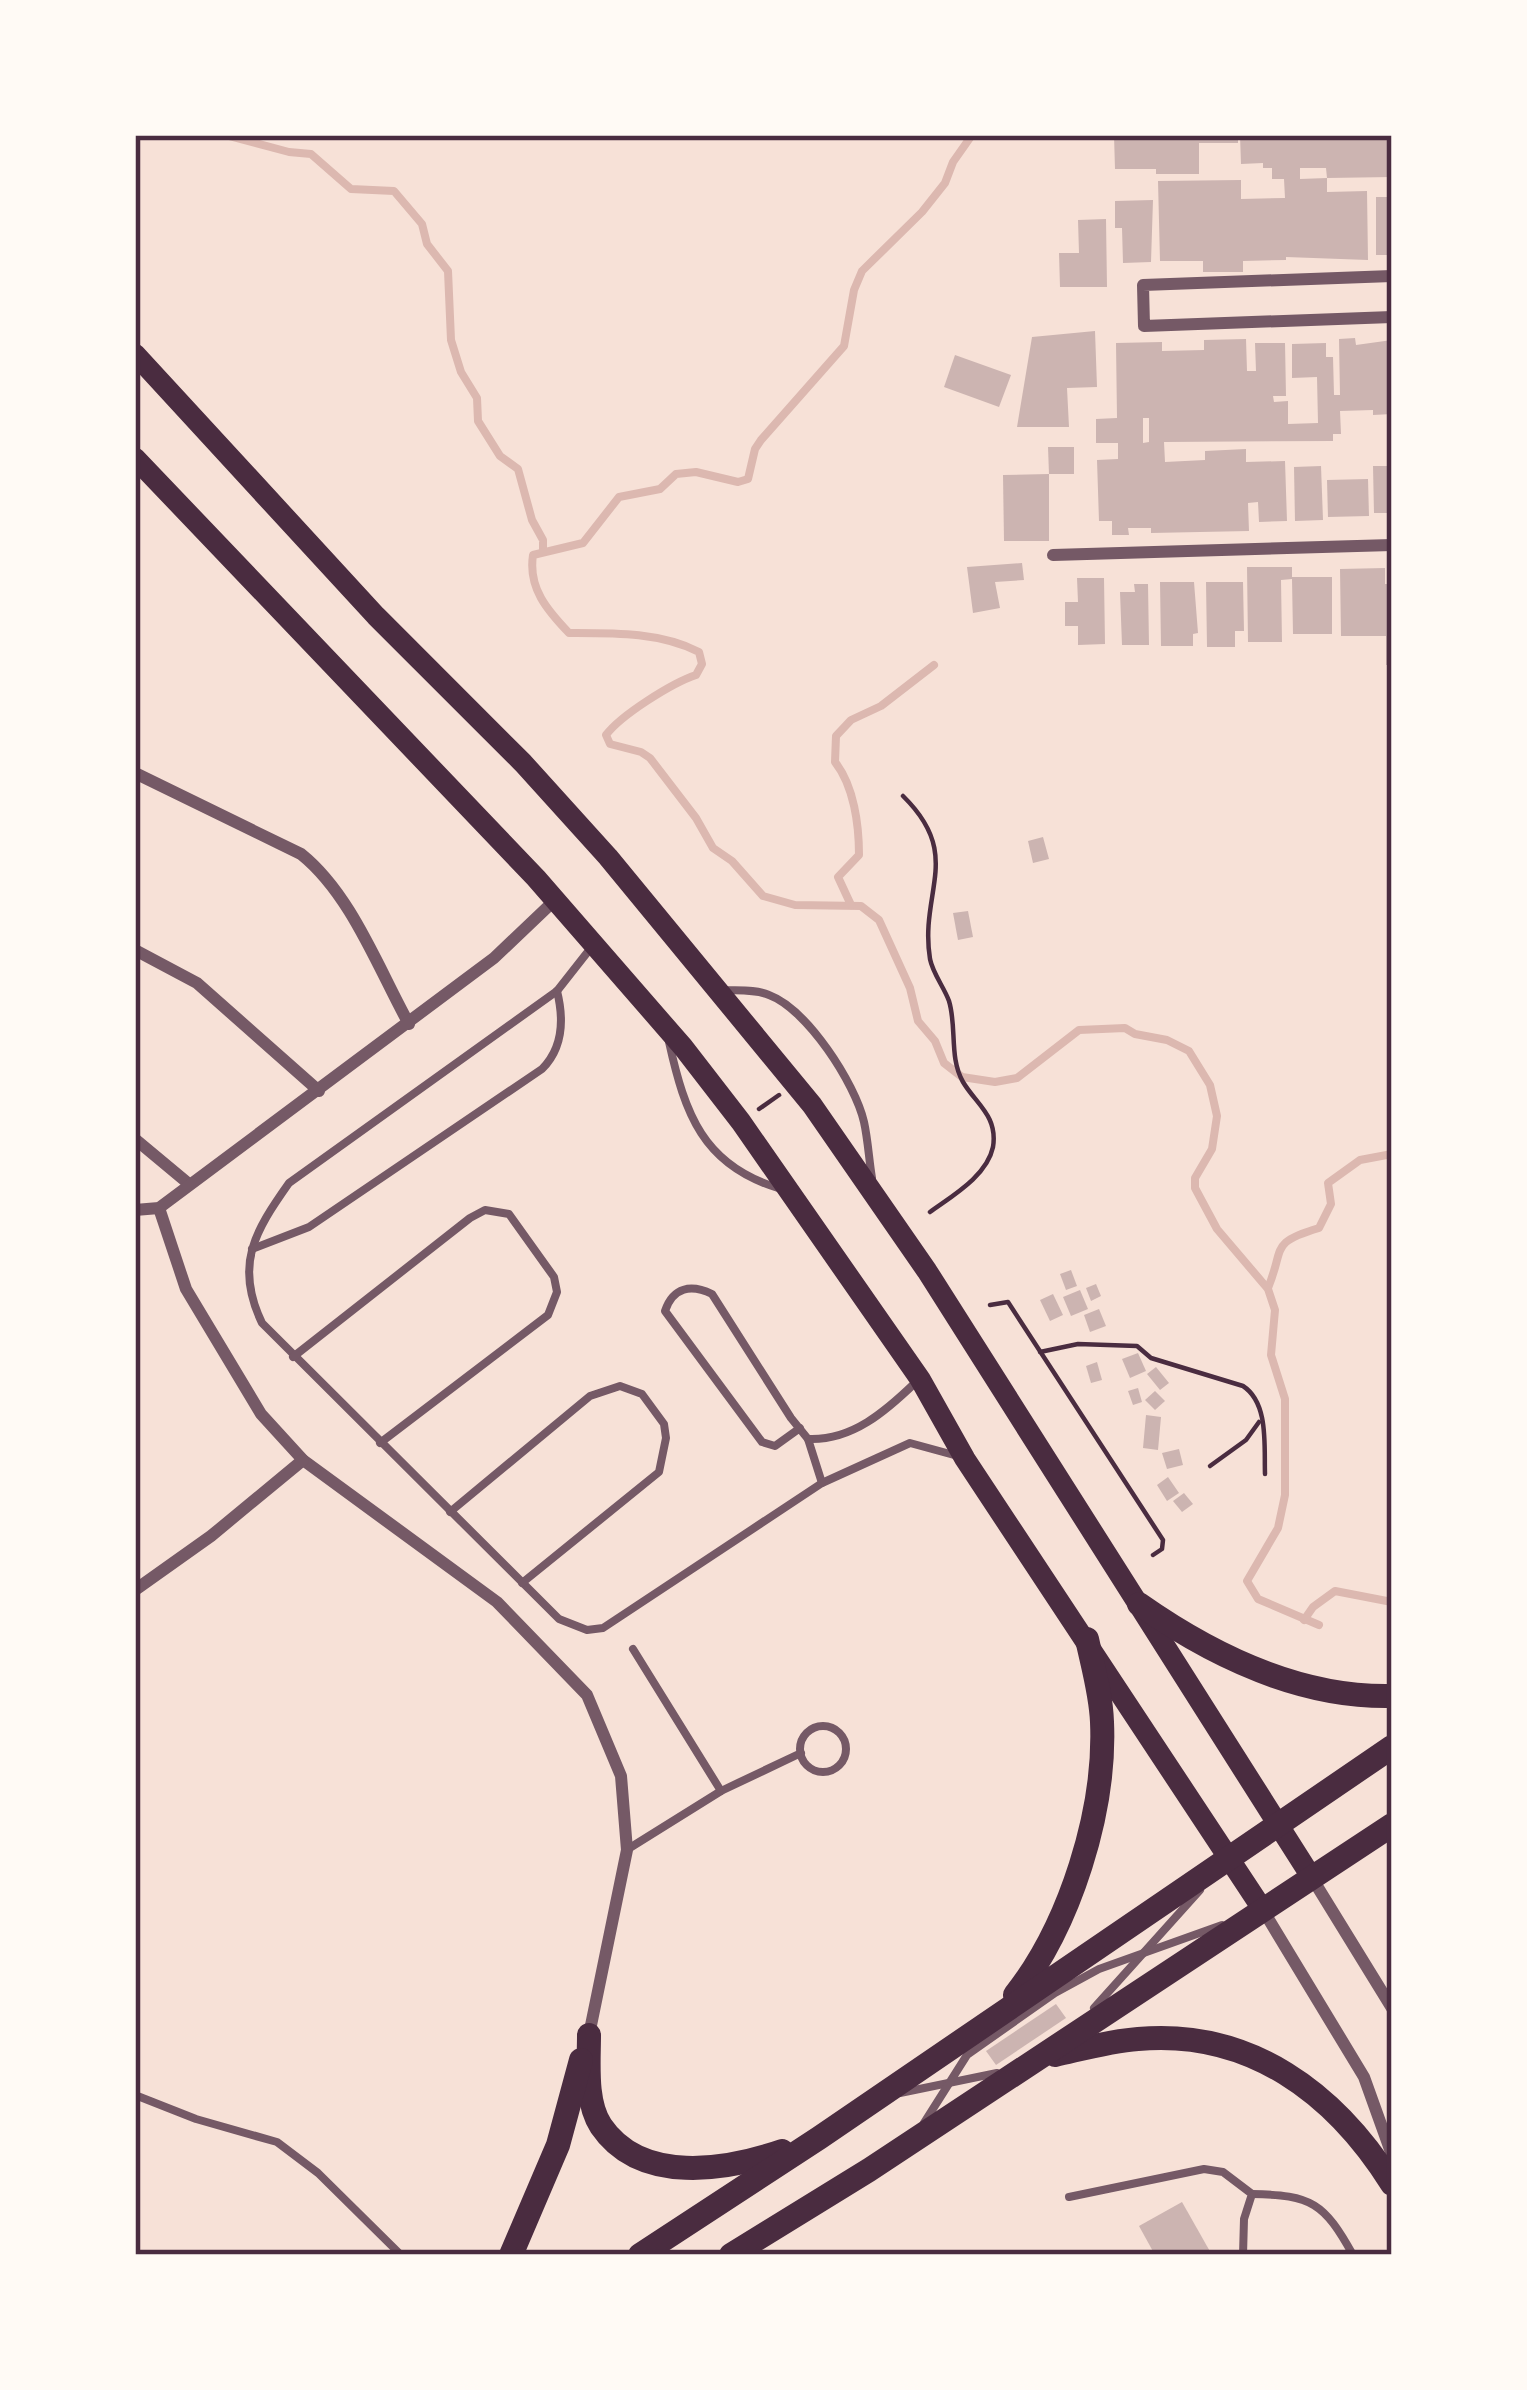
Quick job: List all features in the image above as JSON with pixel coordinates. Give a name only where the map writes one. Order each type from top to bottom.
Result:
[{"type":"highway","points":[[1139,1604],[1199,1645],[1250,1669],[1334,1690],[1392,1696]]},
{"type":"highway","points":[[998,2015],[1045,1954],[1059,1926],[1088,1832],[1102,1756],[1102,1720],[1087,1640]]},
{"type":"highway","points":[[640,2255],[1392,1747]]},
{"type":"highway","points":[[731,2255],[1392,1826]]},
{"type":"highway","points":[[589,2035],[590,2088],[601,2126],[635,2155],[688,2170],[723,2167],[819,2138]]},
{"type":"highway","points":[[511,2255],[558,2145],[589,2035]]},
{"type":"highway","points":[[1035,2060],[1142,2038],[1190,2041],[1247,2054],[1314,2090],[1364,2142],[1392,2183]]},
{"type":"main road","points":[[135,354],[376,616],[523,764],[721,990],[795,1083],[874,1192],[1312,1878]]},
{"type":"main road","points":[[135,458],[555,900],[741,1123],[920,1379],[965,1459],[1263,1910]]},
{"type":"street","points":[[1392,276],[1143,285],[1144,326],[1392,317]]},
{"type":"street","points":[[1053,555],[1392,545]]},
{"type":"street","points":[[135,773],[301,854],[316,866],[345,906],[409,1024]]},
{"type":"street","points":[[135,1210],[159,1208],[319,1091],[494,958],[555,900]]},
{"type":"street","points":[[135,950],[197,983],[319,1091]]},
{"type":"street","points":[[135,1138],[189,1184]]},
{"type":"street","points":[[159,1208],[186,1289],[261,1414],[303,1460],[497,1602],[587,1695],[621,1776],[627,1850],[589,2035]]},
{"type":"street","points":[[135,1590],[211,1536],[303,1460]]},
{"type":"street","points":[[1312,1878],[1392,2008]]},
{"type":"street","points":[[1263,1910],[1364,2077],[1392,2155]]},
{"type":"lane","points":[[594,943],[557,991],[290,1183],[262,1221],[247,1272],[252,1302],[262,1322],[559,1619],[587,1630],[603,1628],[822,1483],[910,1443],[965,1459]]},
{"type":"lane","points":[[721,990],[776,997],[799,1016],[832,1056],[863,1118],[874,1192]]},
{"type":"lane","points":[[252,1249],[309,1227],[542,1069],[554,1057],[560,1037],[557,991]]},
{"type":"lane","points":[[666,1029],[682,1098],[701,1131],[730,1168],[791,1192]]},
{"type":"lane","points":[[293,1357],[470,1218],[484,1210],[509,1214],[554,1277],[557,1292],[548,1316],[380,1443]]},
{"type":"lane","points":[[800,1428],[775,1446],[762,1442],[665,1311],[668,1300],[683,1288],[697,1287],[712,1294],[808,1439],[822,1483]]},
{"type":"lane","points":[[808,1439],[848,1433],[888,1409],[920,1379]]},
{"type":"lane","points":[[450,1512],[590,1396],[620,1386],[642,1394],[664,1424],[659,1472],[522,1583]]},
{"type":"lane","points":[[634,1648],[721,1791]]},
{"type":"lane","points":[[820,1726],[837,1731],[846,1746],[842,1763],[827,1772],[810,1768],[801,1753],[805,1736],[820,1726]]},
{"type":"lane","points":[[627,1850],[721,1791],[801,1753]]},
{"type":"lane","points":[[879,2097],[997,2073],[1075,2021],[1110,1994],[1229,1858]]},
{"type":"lane","points":[[914,2140],[973,2049],[1055,1993],[1084,1974],[1263,1910]]},
{"type":"lane","points":[[135,2095],[196,2119],[277,2142],[330,2184],[401,2255]]},
{"type":"lane","points":[[1070,2197],[1204,2169],[1223,2172],[1252,2194],[1297,2195],[1330,2214],[1354,2255]]},
{"type":"lane","points":[[1243,2255],[1244,2219],[1252,2194]]},
{"type":"path","points":[[903,796],[931,831],[938,874],[929,915],[930,962],[950,1003],[963,1082],[982,1103],[991,1126],[992,1149],[970,1183],[930,1212]]},
{"type":"path","points":[[741,1123],[795,1083]]},
{"type":"path","points":[[990,1305],[1008,1302],[1163,1540],[1162,1549],[1153,1555]]},
{"type":"path","points":[[1040,1352],[1078,1344],[1137,1346],[1151,1358],[1251,1390],[1260,1407],[1264,1474]]},
{"type":"path","points":[[1210,1466],[1246,1440],[1261,1419]]},
{"type":"building","points":[[1114,135],[1238,135],[1238,143],[1199,143],[1199,174],[1156,174],[1156,169],[1115,169]]},
{"type":"building","points":[[1240,135],[1392,135],[1392,177],[1327,178],[1327,192],[1367,191],[1368,260],[1286,257],[1243,261],[1243,272],[1203,272],[1203,261],[1160,261],[1158,181],[1241,180],[1241,199],[1285,198],[1284,179],[1272,179],[1272,168],[1263,168],[1263,163],[1241,164]],"holes":[[[1300,168],[1326,168],[1327,178],[1300,179]]]},
{"type":"building","points":[[1376,197],[1392,197],[1392,255],[1376,255]]},
{"type":"building","points":[[1153,200],[1151,262],[1123,263],[1115,201]]},
{"type":"building","points":[[1106,219],[1107,287],[1060,287],[1059,253],[1079,253],[1078,220]]},
{"type":"building","points":[[1095,331],[1097,387],[1067,388],[1069,427],[1017,427],[1032,337]]},
{"type":"building","points":[[1355,338],[1356,345],[1392,340],[1392,414],[1340,411],[1341,434],[1333,434],[1333,441],[1164,442],[1165,462],[1205,460],[1205,451],[1246,449],[1246,462],[1285,461],[1287,521],[1259,522],[1258,502],[1248,503],[1249,531],[1151,533],[1151,528],[1128,528],[1129,535],[1112,535],[1112,521],[1099,521],[1097,460],[1118,459],[1118,443],[1096,443],[1096,419],[1117,418],[1116,343],[1162,342],[1162,351],[1204,350],[1204,340],[1246,339],[1247,371],[1256,371],[1255,343],[1285,343],[1286,396],[1273,396],[1274,402],[1288,401],[1288,424],[1318,423],[1317,377],[1292,378],[1292,344],[1326,343],[1326,357],[1333,357],[1334,395],[1340,395],[1339,339]],"holes":[[[1143,418],[1149,418],[1149,442],[1143,443]]]},
{"type":"building","points":[[955,355],[1011,375],[999,407],[944,387]]},
{"type":"building","points":[[1048,447],[1074,447],[1074,474],[1049,474]]},
{"type":"building","points":[[1321,466],[1323,520],[1295,521],[1294,467]]},
{"type":"building","points":[[1373,466],[1392,466],[1392,513],[1374,513]]},
{"type":"building","points":[[1049,474],[1049,541],[1004,541],[1003,475]]},
{"type":"building","points":[[1368,479],[1369,516],[1328,517],[1327,480]]},
{"type":"building","points":[[1022,563],[1024,580],[995,582],[1000,608],[973,613],[967,567]]},
{"type":"building","points":[[1247,567],[1292,567],[1292,577],[1332,577],[1332,634],[1293,634],[1292,579],[1281,580],[1282,642],[1248,642]]},
{"type":"building","points":[[1385,568],[1385,584],[1392,584],[1392,665],[1386,665],[1386,636],[1341,636],[1340,569]]},
{"type":"building","points":[[1077,578],[1104,578],[1105,644],[1078,645],[1078,626],[1065,626],[1065,602],[1078,602]]},
{"type":"building","points":[[1160,582],[1194,582],[1198,633],[1193,634],[1193,646],[1161,646]]},
{"type":"building","points":[[1206,582],[1243,582],[1244,631],[1235,631],[1235,647],[1207,647]]},
{"type":"building","points":[[1134,584],[1148,584],[1149,645],[1122,645],[1120,592],[1135,592]]},
{"type":"building","points":[[1043,837],[1049,859],[1033,863],[1028,841]]},
{"type":"building","points":[[968,911],[973,937],[958,940],[953,913]]},
{"type":"building","points":[[1071,1270],[1077,1286],[1066,1290],[1060,1274]]},
{"type":"building","points":[[1096,1284],[1101,1296],[1091,1301],[1086,1288]]},
{"type":"building","points":[[1080,1290],[1088,1309],[1071,1316],[1063,1297]]},
{"type":"building","points":[[1053,1294],[1063,1315],[1050,1321],[1040,1300]]},
{"type":"building","points":[[1099,1309],[1106,1326],[1090,1332],[1084,1315]]},
{"type":"building","points":[[1138,1353],[1146,1371],[1130,1378],[1122,1359]]},
{"type":"building","points":[[1097,1362],[1102,1380],[1091,1383],[1086,1366]]},
{"type":"building","points":[[1156,1367],[1169,1383],[1160,1390],[1147,1374]]},
{"type":"building","points":[[1138,1388],[1142,1402],[1133,1405],[1128,1391]]},
{"type":"building","points":[[1155,1391],[1165,1401],[1155,1410],[1145,1400]]},
{"type":"building","points":[[1146,1415],[1161,1417],[1158,1450],[1143,1448]]},
{"type":"building","points":[[1179,1449],[1183,1465],[1167,1469],[1162,1453]]},
{"type":"building","points":[[1168,1477],[1179,1493],[1167,1501],[1157,1485]]},
{"type":"building","points":[[1184,1493],[1193,1504],[1182,1512],[1173,1501]]},
{"type":"building","points":[[1056,2004],[1066,2018],[996,2065],[986,2051]]},
{"type":"building","points":[[1182,2202],[1212,2255],[1155,2255],[1139,2226]]},
{"type":"waterway","points":[[225,135],[311,154],[351,189],[394,191],[422,224],[427,244],[448,271],[451,340],[461,372],[477,398],[478,421],[500,456],[518,469],[543,551]]},
{"type":"waterway","points":[[972,135],[922,212],[862,271],[844,346],[761,440],[748,479],[738,482],[696,472],[676,474],[660,489],[619,497],[583,543],[533,555],[533,578],[547,607],[569,633],[652,637],[699,652],[702,664],[696,675],[623,718],[606,735],[610,744],[650,758],[713,848],[732,861],[763,896],[795,905],[861,906],[879,920],[910,988],[918,1021],[935,1041],[944,1063],[962,1077],[995,1082],[1017,1078],[1079,1030],[1125,1028],[1189,1051],[1210,1085],[1217,1116],[1212,1149],[1195,1178],[1195,1188],[1217,1229],[1268,1289],[1275,1310],[1271,1355],[1285,1399],[1285,1495],[1278,1528],[1247,1581],[1258,1599],[1319,1625]]},
{"type":"waterway","points":[[851,905],[838,877],[859,855],[858,831],[851,794],[835,762],[836,736],[851,720],[881,706],[934,665]]},
{"type":"waterway","points":[[1268,1288],[1285,1243],[1319,1228],[1331,1204],[1328,1183],[1360,1160],[1392,1154]]},
{"type":"waterway","points":[[1304,1620],[1335,1591],[1392,1602]]}]
